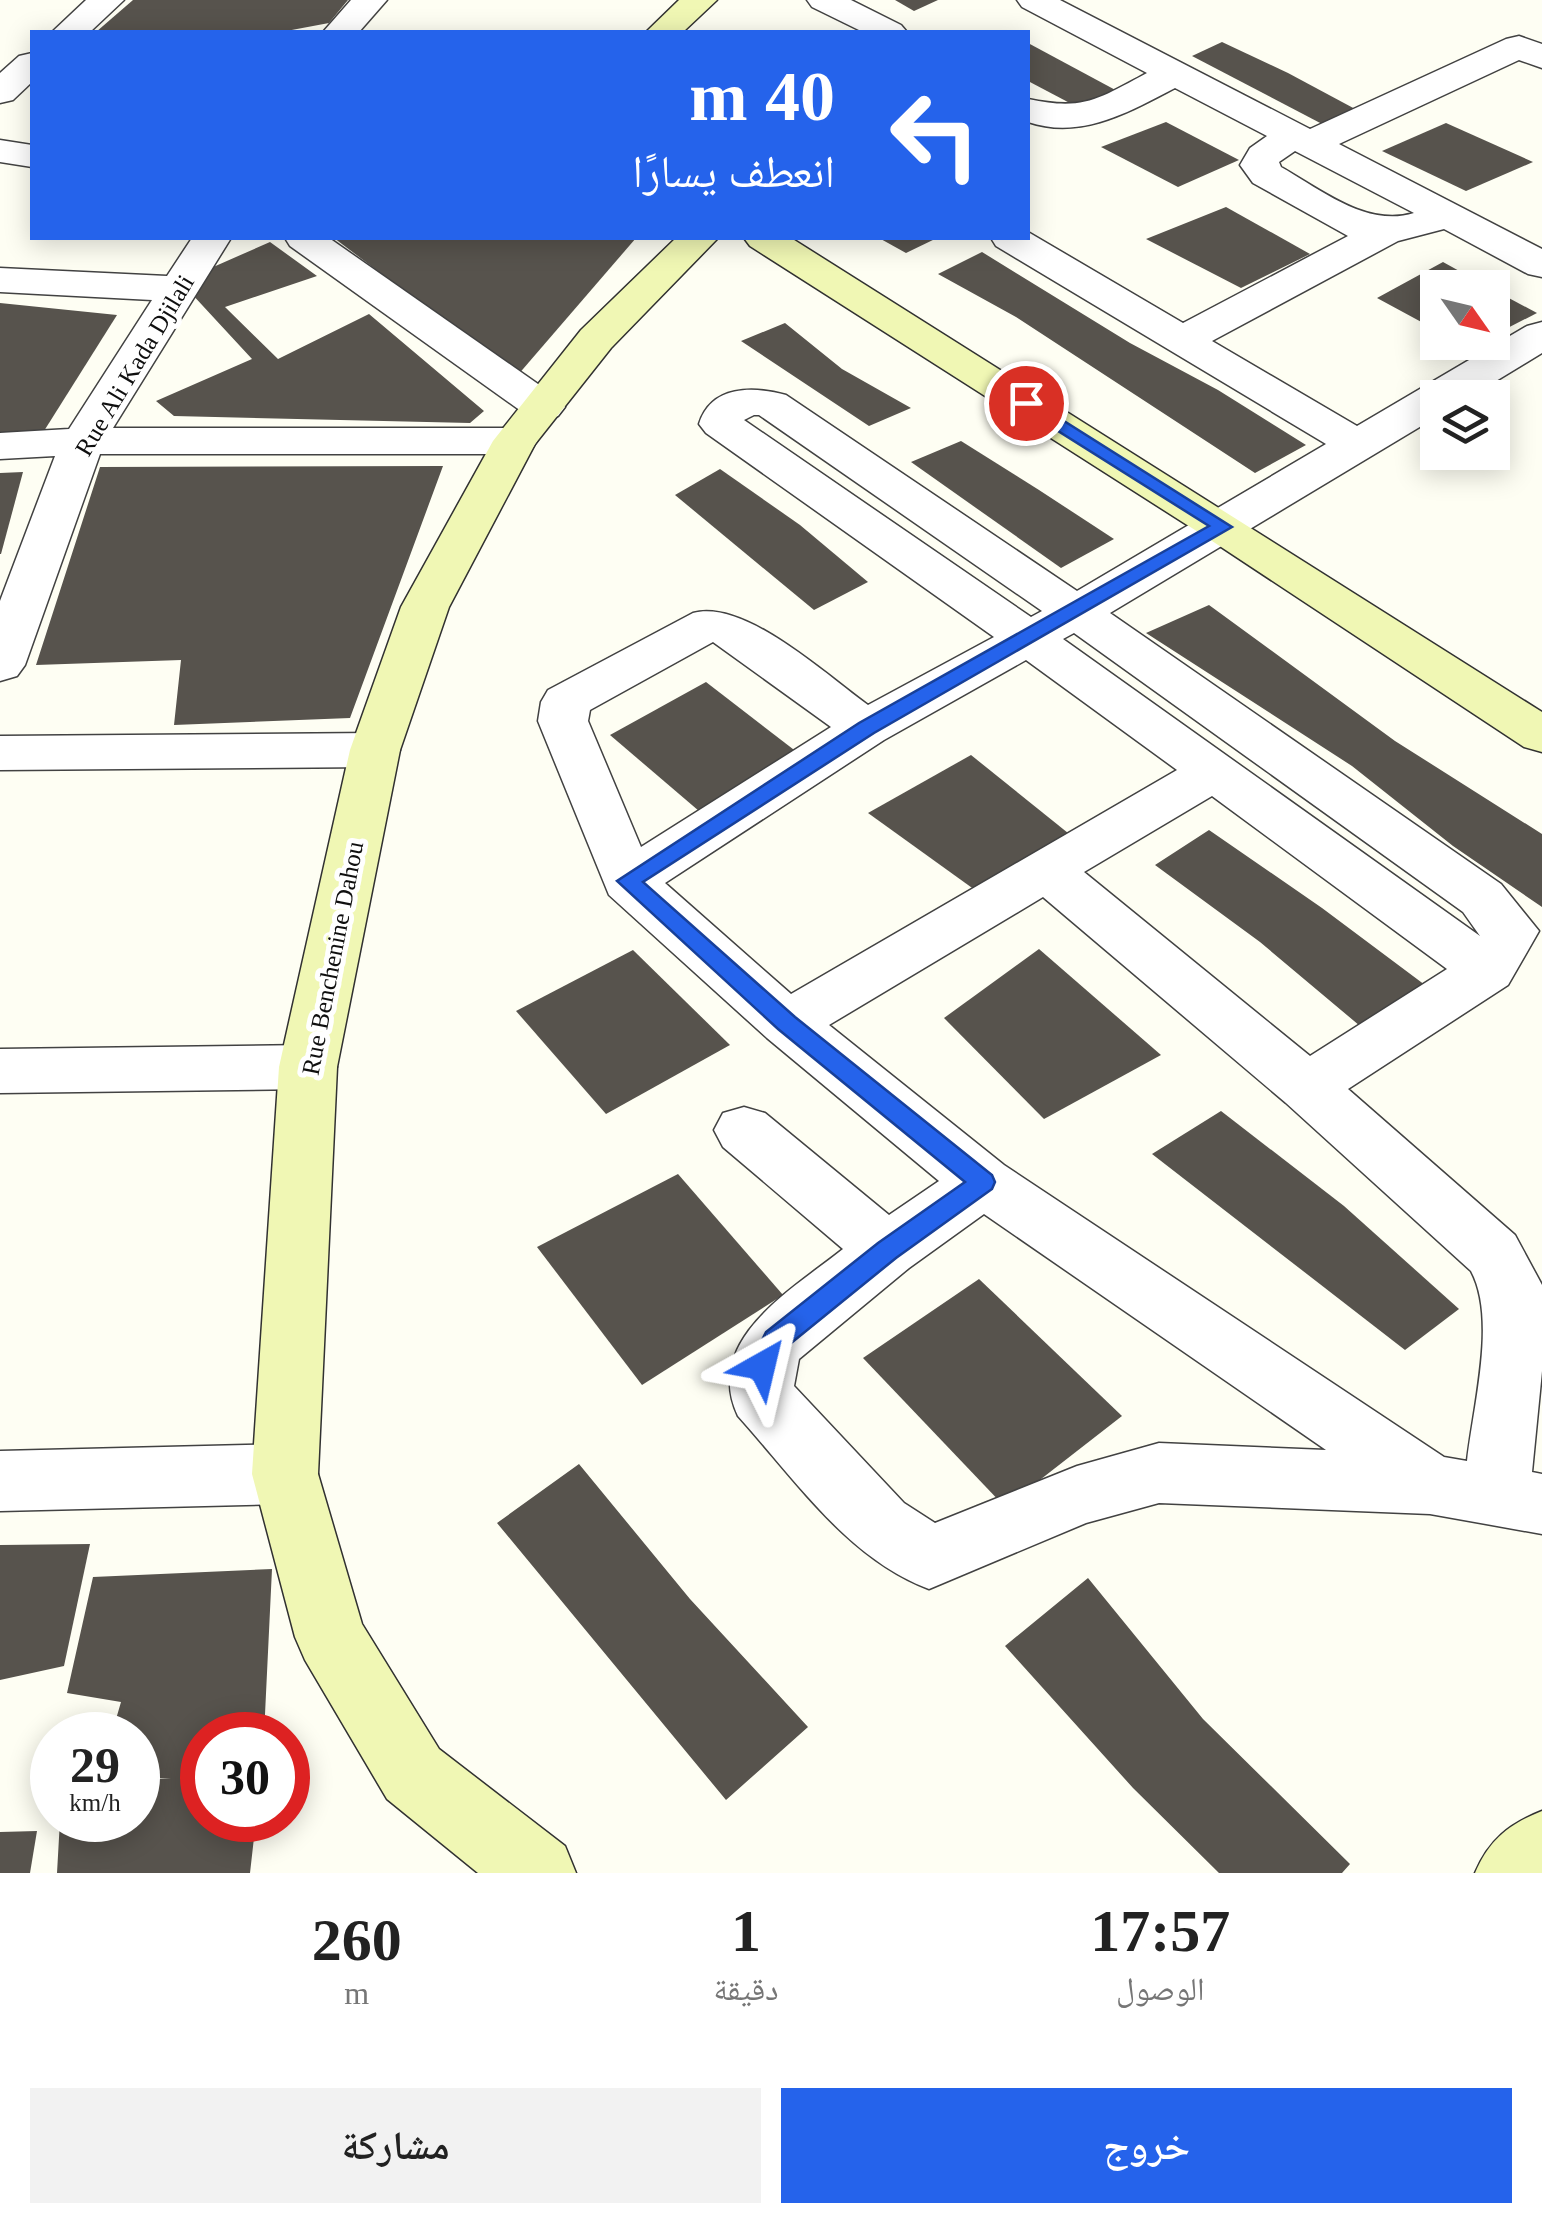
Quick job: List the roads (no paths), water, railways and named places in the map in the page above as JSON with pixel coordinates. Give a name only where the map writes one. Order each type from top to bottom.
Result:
[{"type":"street","points":[[71,30],[107,0]]},
{"type":"street","points":[[342,30],[370,0]]},
{"type":"street","points":[[664,30],[700,0]]},
{"type":"street","points":[[824,0],[885,30]]},
{"type":"street","points":[[1034,0],[1542,265]]},
{"type":"street","points":[[1386,231],[1362,227],[1267,175],[1259,165],[1263,156],[1520,46],[1542,57]]},
{"type":"street","points":[[0,93],[30,66]]},
{"type":"street","points":[[1030,111],[1048,120],[1068,121],[1176,73]]},
{"type":"street","points":[[0,93],[30,88]]},
{"type":"street","points":[[0,151],[30,156]]},
{"type":"street","points":[[1184,339],[1386,231],[1449,215]]},
{"type":"street","points":[[1502,244],[1542,223]]},
{"type":"street","name":"Rue Ali Kada Djilali","points":[[0,664],[82,441],[210,240]]},
{"type":"street","points":[[306,240],[529,424]]},
{"type":"street","name":"Rue Benchenine Dahou","points":[[538,1873],[412,1774],[330,1637],[285,1474],[308,1066],[375,750],[424,607],[529,424],[596,339],[696,240]]},
{"type":"street","points":[[767,240],[1222,527],[1542,735]]},
{"type":"street","points":[[1013,240],[1355,443]]},
{"type":"street","points":[[0,280],[180,289]]},
{"type":"street","points":[[628,881],[866,728],[1076,612],[1542,335]]},
{"type":"street","points":[[1307,1087],[1488,970],[1512,931],[1482,898],[1076,612],[771,404],[736,405],[720,416],[720,424],[1028,637],[1488,970]]},
{"type":"street","points":[[0,446],[529,424]]},
{"type":"street","points":[[866,728],[727,629],[710,624],[566,702],[563,721],[628,881],[787,1023],[983,1182],[1430,1484]]},
{"type":"street","points":[[0,753],[375,750]]},
{"type":"street","points":[[787,1023],[1216,771]]},
{"type":"street","points":[[983,1182],[887,1250],[776,1340],[762,1366],[762,1396],[880,1525],[929,1558],[1077,1496],[1159,1473],[1430,1484],[1519,1500],[1516,1323],[1512,1288],[1493,1253],[1307,1087],[1048,871]]},
{"type":"street","points":[[0,1071],[308,1066]]},
{"type":"street","points":[[744,1130],[887,1250]]},
{"type":"street","points":[[0,1481],[285,1474]]}]
